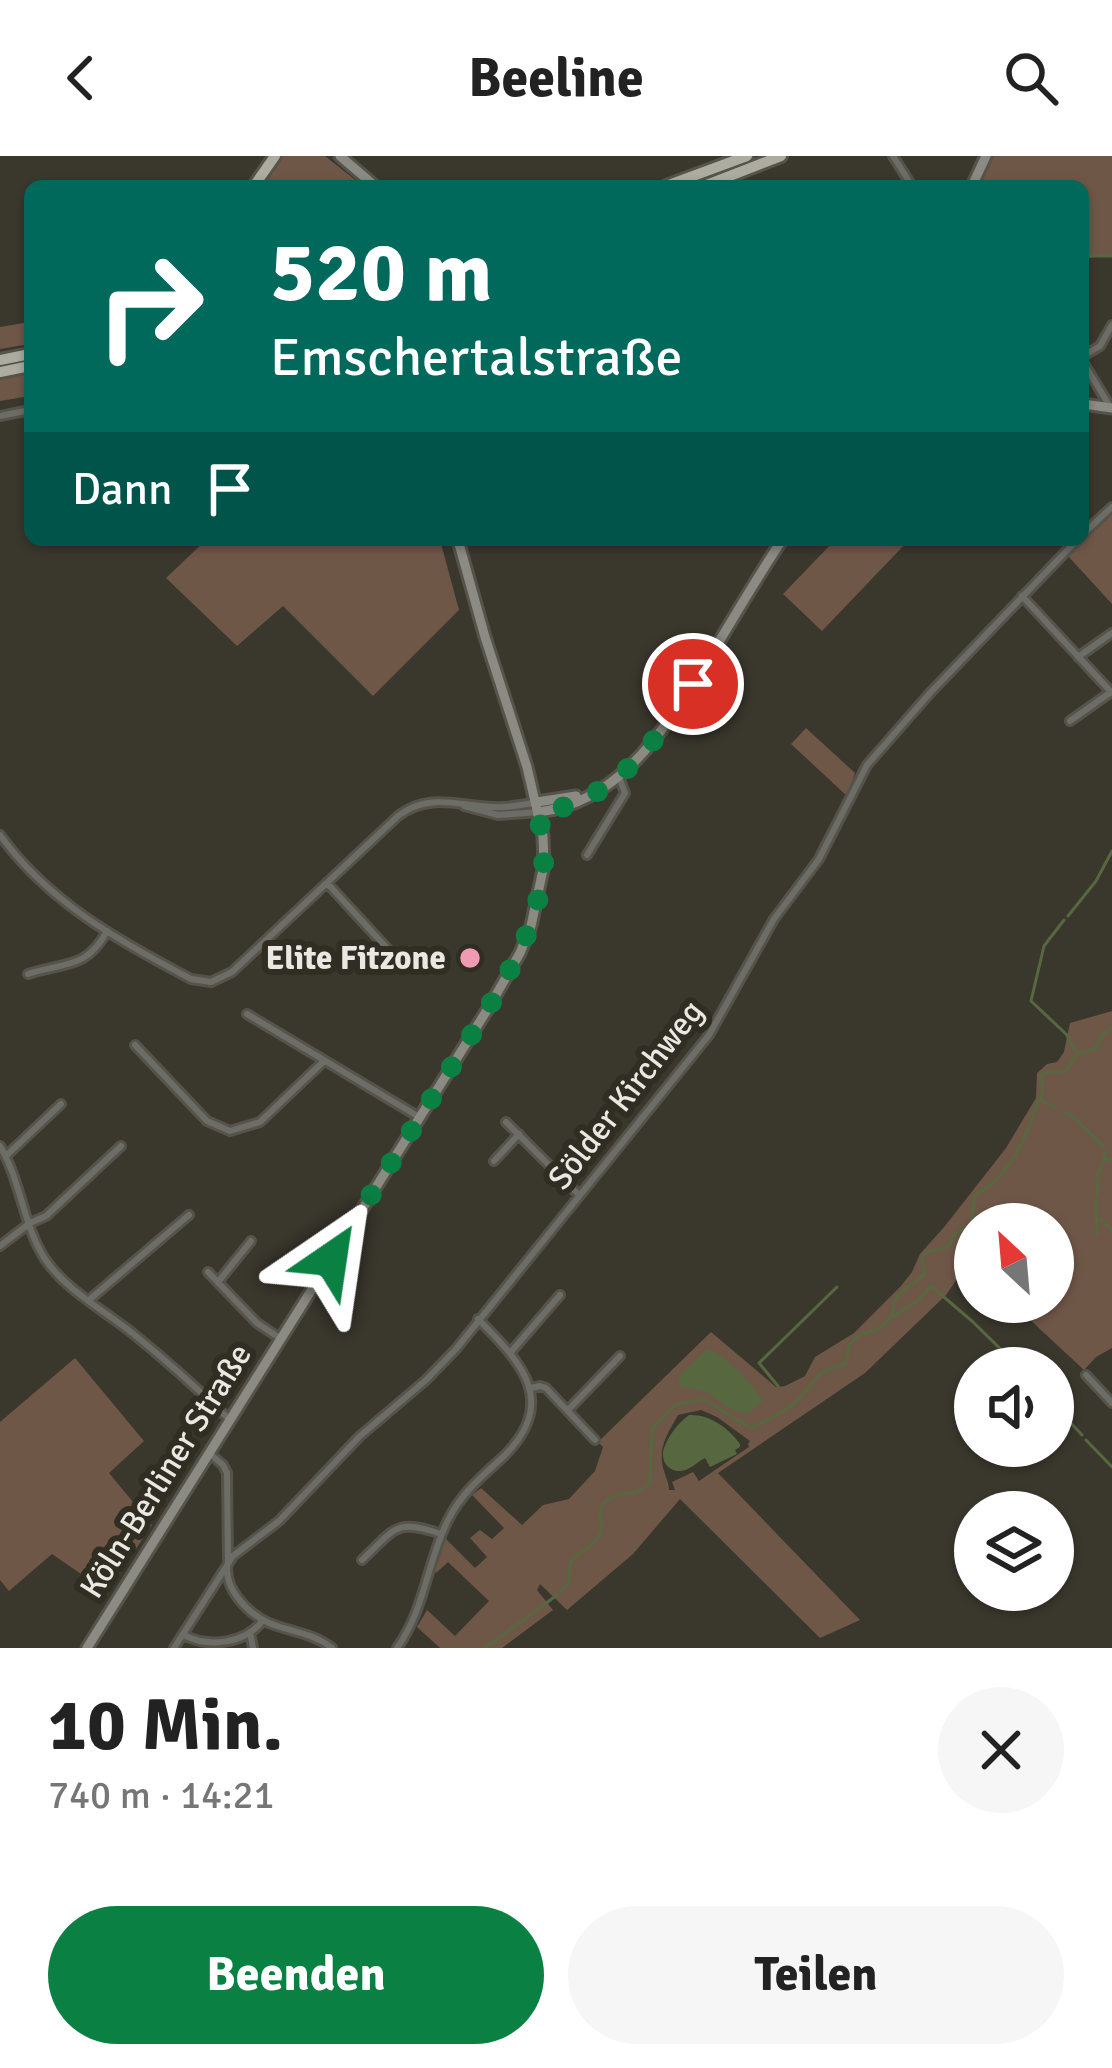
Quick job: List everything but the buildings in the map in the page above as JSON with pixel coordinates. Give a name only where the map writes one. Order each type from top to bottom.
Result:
[{"type":"highway","points":[[682,180],[747,156]]},
{"type":"highway","points":[[720,180],[782,156]]},
{"type":"main road","points":[[340,156],[368,180]]},
{"type":"main road","name":"Köln-Berliner Straße","points":[[87,1648],[502,985],[531,926],[544,866],[538,807],[460,546]]},
{"type":"main road","points":[[538,807],[551,810],[588,797],[643,755],[668,723],[778,546]]},
{"type":"street","points":[[1089,354],[1112,325]]},
{"type":"street","points":[[1089,370],[1111,408]]},
{"type":"street","name":"Sölder Kirchweg","points":[[1089,529],[1112,507]]},
{"type":"street","name":"Sölder Kirchweg","points":[[174,1648],[228,1562],[279,1521],[359,1436],[440,1367],[709,1035],[767,931],[836,830],[867,765],[1071,546]]},
{"type":"street","points":[[1022,596],[1112,693],[1070,721]]},
{"type":"street","points":[[1078,657],[1112,633]]},
{"type":"street","points":[[587,855],[625,793],[619,777]]},
{"type":"street","points":[[0,835],[51,892],[191,980],[211,982],[232,972],[411,807],[433,801],[498,815],[538,807]]},
{"type":"street","points":[[327,883],[396,958]]},
{"type":"street","points":[[28,974],[79,963],[92,954],[107,931]]},
{"type":"street","points":[[247,1014],[420,1117]]},
{"type":"street","points":[[135,1045],[207,1121],[230,1132],[260,1122],[324,1061]]},
{"type":"street","points":[[6,1155],[62,1104]]},
{"type":"street","points":[[506,1122],[579,1195]]},
{"type":"street","points":[[494,1161],[519,1134]]},
{"type":"street","points":[[0,1146],[47,1262],[230,1420]]},
{"type":"street","points":[[0,1246],[46,1216],[121,1146]]},
{"type":"street","points":[[89,1300],[189,1215]]},
{"type":"street","points":[[169,1232],[176,1240]]},
{"type":"street","points":[[218,1282],[251,1241]]},
{"type":"street","points":[[208,1272],[257,1323],[281,1339]]},
{"type":"street","points":[[510,1352],[560,1295]]},
{"type":"street","points":[[398,1648],[417,1614],[441,1534],[457,1502],[521,1434],[531,1411],[531,1388],[510,1352],[478,1319]]},
{"type":"street","points":[[568,1410],[620,1356]]},
{"type":"street","points":[[1086,1376],[1112,1403]]},
{"type":"street","points":[[531,1388],[546,1388],[596,1440]]},
{"type":"street","points":[[208,1453],[227,1473],[226,1574],[231,1587],[262,1620],[318,1637],[332,1648]]},
{"type":"street","points":[[362,1560],[404,1525],[441,1534]]},
{"type":"street","points":[[184,1635],[209,1646],[250,1632],[262,1620]]},
{"type":"street","points":[[250,1632],[253,1648]]},
{"type":"shaded area","points":[[278,156],[325,156],[355,180],[261,180]]},
{"type":"shaded area","points":[[994,156],[1112,156],[1112,256],[1089,258],[1089,180],[982,180]]},
{"type":"shaded area","points":[[24,323],[24,345],[0,349],[0,327]]},
{"type":"shaded area","points":[[24,374],[24,397],[0,401],[0,378]]},
{"type":"shaded area","points":[[1112,514],[1112,604],[1068,556],[1078,546],[1089,546],[1089,536]]},
{"type":"shaded area","points":[[200,546],[442,546],[459,610],[373,696],[283,606],[237,646],[166,578]]},
{"type":"shaded area","points":[[829,546],[903,546],[822,631],[783,594]]},
{"type":"shaded area","points":[[806,728],[855,773],[847,796],[791,744]]},
{"type":"shaded area","points":[[1112,1011],[1112,1348],[1084,1370],[1074,1361],[1074,1347],[1059,1347],[1034,1323],[1074,1323],[1074,1203],[963,1203],[1006,1148],[1036,1098],[1037,1073],[1064,1052],[1070,1023]]},
{"type":"shaded area","points":[[954,1214],[954,1283],[946,1295],[865,1373],[718,1473],[860,1620],[820,1638],[680,1499],[633,1554],[567,1610],[540,1584],[537,1590],[553,1610],[502,1648],[440,1648],[417,1627],[427,1610],[455,1636],[489,1601],[448,1562],[436,1573],[433,1568],[446,1539],[475,1568],[487,1557],[470,1538],[480,1530],[492,1539],[504,1528],[472,1495],[481,1488],[522,1525],[543,1505],[569,1499],[595,1471],[603,1447],[598,1442],[711,1332],[776,1387],[805,1376],[815,1357],[854,1333],[901,1286],[920,1254]],"holes":[[[701,1410],[750,1441],[749,1447],[699,1481],[693,1472],[672,1482],[675,1490],[669,1490],[662,1448],[678,1415]]]},
{"type":"shaded area","points":[[707,1349],[738,1371],[763,1401],[747,1414],[728,1408],[707,1392],[680,1386],[679,1376]]},
{"type":"shaded area","points":[[75,1358],[144,1441],[109,1473],[152,1525],[107,1592],[52,1554],[9,1591],[0,1580],[0,1422]]},
{"type":"shaded area","points":[[689,1415],[724,1428],[740,1444],[737,1454],[710,1467],[705,1458],[682,1471],[668,1467],[664,1448]]},
{"type":"waterway","points":[[1089,256],[1112,256]]},
{"type":"waterway","points":[[1068,916],[1112,851]]},
{"type":"waterway","points":[[1064,920],[1044,946],[1031,1001],[1066,1034],[1077,1053]]},
{"type":"waterway","points":[[485,1648],[569,1583],[574,1558],[600,1532],[606,1501],[650,1483],[652,1429],[675,1405],[703,1399],[751,1428],[790,1407],[822,1373],[845,1364],[853,1340],[884,1325],[898,1295],[925,1273],[925,1253],[950,1246],[953,1235],[971,1225],[975,1195],[998,1178],[1022,1142],[1042,1095],[1042,1074],[1065,1072],[1078,1053],[1095,1049],[1112,1028]]},
{"type":"waterway","points":[[1042,1101],[1056,1108]]},
{"type":"waterway","points":[[1064,1113],[1104,1147]]},
{"type":"waterway","points":[[1105,1153],[1104,1160],[1112,1160]]},
{"type":"waterway","points":[[1097,1197],[1104,1160]]},
{"type":"waterway","points":[[1096,1202],[1097,1235]]},
{"type":"waterway","points":[[1100,1219],[1112,1230]]},
{"type":"waterway","points":[[892,1317],[931,1286],[999,1347]]},
{"type":"waterway","points":[[778,1386],[759,1363],[837,1287]]},
{"type":"waterway","points":[[1074,1426],[1082,1435]]},
{"type":"waterway","points":[[1086,1440],[1112,1467]]},
{"type":"place","name":"Elite Fitzone","points":[[470,958]]},
{"type":"route","points":[[331,1259],[520,952],[536,910],[544,866],[539,812],[598,793],[619,777],[658,738],[693,684]]}]
